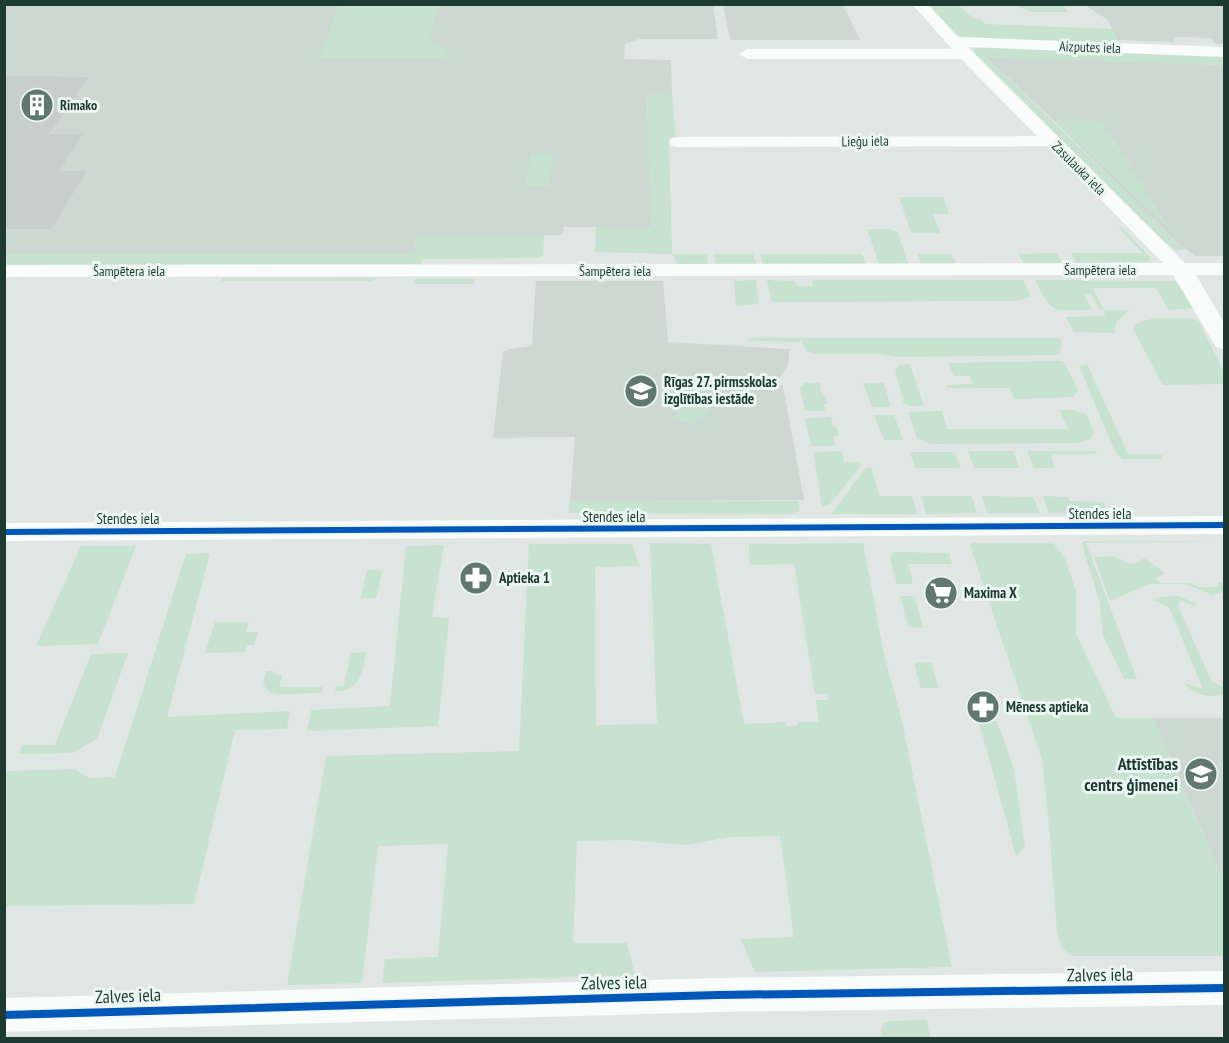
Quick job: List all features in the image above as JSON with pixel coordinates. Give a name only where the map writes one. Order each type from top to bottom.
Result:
[{"type":"street","name":"Zasulauka iela","points":[[919,4],[1180,270],[1224,342]]},
{"type":"street","name":"Aizputes iela","points":[[747,54],[960,48],[1224,52]]},
{"type":"street","name":"Lieģu iela","points":[[678,142],[1052,141]]},
{"type":"street","name":"Šampētera iela","points":[[4,271],[1224,269]]},
{"type":"street","name":"Stendes iela","points":[[4,532],[1224,525]]},
{"type":"street","name":"Zalves iela","points":[[4,1015],[718,995],[1224,988]]},
{"type":"shaded area","points":[[713,4],[718,39],[639,39],[625,44],[624,59],[671,60],[672,95],[647,95],[651,227],[564,227],[563,235],[417,235],[412,254],[5,254],[4,5]]},
{"type":"shaded area","points":[[723,5],[843,5],[860,40],[730,40]]},
{"type":"shaded area","points":[[1085,5],[1224,5],[1224,44],[1216,44],[1212,38],[1173,37],[1175,42],[1117,40],[1108,20]]},
{"type":"shaded area","points":[[986,57],[1224,65],[1224,256],[1195,256],[1174,240]]},
{"type":"shaded area","name":"Rīgas 27. pirmsskolas izglītības iestāde","points":[[536,281],[663,281],[668,342],[789,349],[789,363],[777,383],[783,386],[804,500],[570,501],[575,437],[493,438],[503,352],[532,346]]},
{"type":"shaded area","name":"Attīstības centrs ģimenei","points":[[1153,718],[1224,718],[1224,884],[1201,829]]},
{"type":"green space","points":[[339,5],[441,5],[432,26],[431,38],[433,43],[439,47],[448,49],[446,58],[319,58]]},
{"type":"green space","points":[[927,5],[958,5],[974,19],[980,19],[986,24],[1112,29],[1117,41],[1114,44],[963,37],[956,35]]},
{"type":"green space","points":[[1013,5],[1062,5],[1069,12],[1032,12]]},
{"type":"green space","points":[[974,48],[1224,56],[1224,65],[987,58],[1172,239],[1186,250],[1176,250],[1165,242],[974,54]]},
{"type":"green space","points":[[647,95],[672,95],[676,137],[669,138],[672,254],[595,252],[596,227],[651,227]]},
{"type":"green space","points":[[1053,120],[1102,121],[1169,228]]},
{"type":"green space","points":[[531,153],[553,153],[549,186],[525,186]]},
{"type":"green space","points":[[899,197],[943,197],[949,214],[933,214],[940,233],[911,233]]},
{"type":"green space","points":[[1119,228],[1122,228],[1150,257],[1149,262],[1076,263],[1071,253],[1143,253]]},
{"type":"green space","points":[[867,229],[889,229],[898,232],[908,264],[879,264]]},
{"type":"green space","points":[[417,235],[544,235],[543,255],[539,258],[422,259],[421,265],[5,265],[5,254],[412,254]]},
{"type":"green space","points":[[1057,253],[1062,263],[1024,264],[1018,254]]},
{"type":"green space","points":[[672,254],[707,254],[708,264],[678,265]]},
{"type":"green space","points":[[713,254],[753,254],[756,264],[716,265]]},
{"type":"green space","points":[[760,254],[862,254],[866,264],[763,265]]},
{"type":"green space","points":[[918,254],[951,254],[956,264],[921,264]]},
{"type":"green space","points":[[222,278],[378,278],[371,281],[221,281]]},
{"type":"green space","points":[[415,279],[474,279],[474,284],[414,284]]},
{"type":"green space","points":[[756,280],[759,302],[736,306],[734,281]]},
{"type":"green space","points":[[767,280],[794,281],[797,286],[813,286],[812,280],[1023,280],[1031,297],[1015,301],[772,302]]},
{"type":"green space","points":[[1035,280],[1173,281],[1178,283],[1193,308],[1169,310],[1156,288],[1093,288],[1104,310],[1100,310],[1091,294],[1084,294],[1092,310],[1062,310],[1050,305]]},
{"type":"green space","points":[[1104,310],[1130,310],[1115,326],[1116,333],[1074,332],[1066,317],[1105,316]]},
{"type":"green space","points":[[1155,318],[1189,318],[1199,321],[1224,373],[1224,384],[1163,385],[1133,329],[1137,323]]},
{"type":"green space","points":[[749,338],[1059,338],[1062,344],[1060,353],[1057,355],[898,357],[881,354],[814,354],[806,351],[802,342],[748,341]]},
{"type":"green space","points":[[1060,361],[1065,363],[1078,390],[1074,397],[1014,399],[1010,388],[947,388],[946,385],[973,384],[970,376],[954,376],[948,363]]},
{"type":"green space","points":[[910,364],[924,406],[904,404],[895,370],[899,365]]},
{"type":"green space","points":[[1087,364],[1128,454],[1161,454],[1163,459],[1122,459],[1114,449],[1079,366]]},
{"type":"green space","points":[[805,383],[820,383],[822,395],[826,396],[828,404],[824,404],[825,411],[805,411],[800,387]]},
{"type":"green space","points":[[863,383],[884,383],[891,407],[872,407]]},
{"type":"green space","points":[[691,392],[716,398],[697,426],[672,419]]},
{"type":"green space","points":[[1059,410],[1073,410],[1086,414],[1094,432],[1090,439],[1079,443],[930,444],[917,438],[908,412],[942,411],[947,429],[1069,429]]},
{"type":"green space","points":[[874,415],[894,415],[903,440],[884,440]]},
{"type":"green space","points":[[831,417],[833,427],[837,428],[839,436],[833,436],[835,446],[811,446],[805,418]]},
{"type":"green space","points":[[842,451],[844,462],[859,462],[860,467],[830,504],[822,507],[813,452]]},
{"type":"green space","points":[[968,451],[1013,451],[1020,468],[974,468]]},
{"type":"green space","points":[[1027,451],[1094,451],[1098,454],[1051,454],[1055,468],[1034,468]]},
{"type":"green space","points":[[910,452],[955,452],[961,468],[915,468]]},
{"type":"green space","points":[[866,468],[872,468],[879,496],[912,496],[917,514],[831,514]]},
{"type":"green space","points":[[921,496],[972,496],[977,513],[926,514]]},
{"type":"green space","points":[[982,496],[1033,497],[1040,513],[987,513]]},
{"type":"green space","points":[[1043,496],[1068,497],[1070,501],[1104,502],[1106,513],[1049,513]]},
{"type":"green space","points":[[570,501],[798,501],[799,511],[792,514],[569,513]]},
{"type":"green space","points":[[1084,541],[1224,541],[1086,543],[1137,679],[1124,679],[1103,635],[1100,603],[1082,545]]},
{"type":"green space","points":[[650,543],[711,544],[744,724],[786,722],[786,726],[798,725],[798,722],[819,722],[816,700],[828,700],[827,694],[815,694],[794,564],[750,565],[749,544],[863,543],[884,654],[902,721],[952,967],[755,972],[741,939],[794,937],[780,836],[730,837],[686,845],[627,840],[577,841],[573,943],[627,943],[635,975],[382,983],[385,959],[438,957],[448,844],[378,846],[362,983],[287,985],[326,756],[519,751],[529,544],[632,544],[639,566],[595,567],[596,725],[657,724]]},
{"type":"green space","points":[[972,543],[1054,544],[1066,560],[1076,592],[1076,634],[1116,718],[1153,718],[1224,884],[1224,956],[1071,956],[1061,947],[1057,932],[1042,760],[970,545]]},
{"type":"green space","points":[[444,545],[432,617],[449,618],[438,726],[307,731],[311,710],[390,706],[406,546]]},
{"type":"green space","points":[[81,546],[136,546],[98,644],[36,646]]},
{"type":"green space","points":[[893,552],[949,553],[952,564],[908,564],[913,584],[897,584],[890,558]]},
{"type":"green space","points":[[210,553],[167,717],[290,711],[287,729],[235,730],[194,904],[5,906],[4,777],[7,771],[75,769],[89,778],[115,777],[186,554]]},
{"type":"green space","points":[[1094,557],[1113,557],[1130,564],[1144,558],[1165,573],[1156,578],[1161,583],[1193,583],[1198,587],[1218,587],[1219,582],[1224,583],[1224,591],[1213,595],[1184,584],[1149,584],[1110,601]]},
{"type":"green space","points":[[367,570],[382,571],[376,598],[361,598]]},
{"type":"green space","points":[[900,596],[915,596],[923,628],[908,627]]},
{"type":"green space","points":[[1179,596],[1196,604],[1195,606],[1180,600],[1178,606],[1212,682],[1224,687],[1224,694],[1202,695],[1184,683],[1203,689],[1169,607],[1152,600],[1159,597]]},
{"type":"green space","points":[[215,622],[249,622],[246,632],[258,632],[254,645],[247,645],[245,652],[205,653]]},
{"type":"green space","points":[[366,652],[359,679],[350,688],[335,691],[336,686],[344,686],[351,653]]},
{"type":"green space","points":[[128,653],[97,739],[72,753],[19,754],[22,745],[55,745],[91,654]]},
{"type":"green space","points":[[932,662],[938,688],[921,688],[914,663]]},
{"type":"green space","points":[[266,671],[282,675],[279,687],[323,687],[322,693],[277,694],[269,692],[263,684]]},
{"type":"green space","points":[[997,721],[1014,769],[1025,847],[1016,856],[979,722]]},
{"type":"green space","points":[[927,1020],[930,1038],[880,1038],[883,1024],[891,1021]]},
{"type":"building","points":[[4,76],[89,77],[49,134],[83,134],[59,171],[87,171],[51,229],[4,229]]},
{"type":"cycle path","points":[[4,532],[1224,525]]},
{"type":"cycle path","points":[[4,1015],[718,995],[1224,988]]},
{"type":"place","name":"Rimako","points":[[37,105]]},
{"type":"place","name":"Rīgas 27. pirmsskolas izglītības iestāde","points":[[641,391]]},
{"type":"place","name":"Aptieka 1","points":[[476,578]]},
{"type":"place","name":"Maxima X","points":[[941,593]]},
{"type":"place","name":"Mēness aptieka","points":[[983,707]]},
{"type":"place","name":"Attīstības centrs ģimenei","points":[[1201,774]]}]
